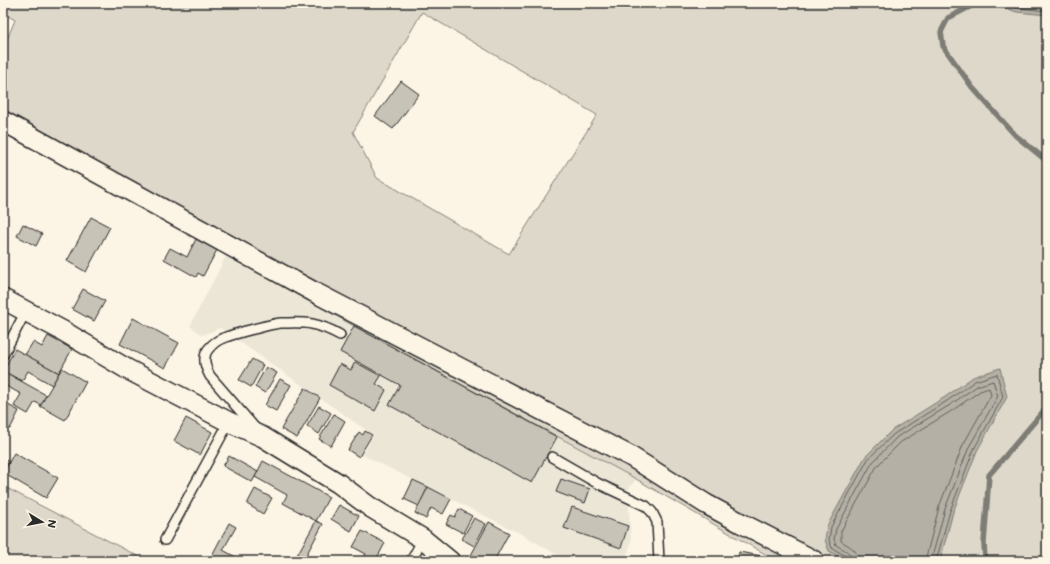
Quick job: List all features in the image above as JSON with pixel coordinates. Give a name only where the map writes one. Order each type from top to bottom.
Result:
[{"type":"street","points":[[3,121],[314,292],[630,456],[730,517],[815,561]]},
{"type":"street","points":[[3,299],[126,369],[229,422],[263,437],[338,483],[370,507],[423,539],[450,561]]},
{"type":"lane","points":[[3,355],[26,311]]},
{"type":"lane","points":[[263,437],[210,376],[206,369],[206,352],[220,340],[280,323],[311,324],[324,327],[340,335]]},
{"type":"lane","points":[[165,540],[229,422]]},
{"type":"lane","points":[[552,457],[597,484],[646,506],[652,512],[657,522],[659,561]]},
{"type":"lane","points":[[411,561],[423,539]]},
{"type":"shaded area","points":[[3,3],[1047,3],[1047,561],[777,561],[636,479],[354,326],[3,128],[3,49],[15,20],[3,13]],"holes":[[[422,12],[597,115],[509,254],[377,178],[353,132]]]},
{"type":"shaded area","points":[[227,254],[636,479],[628,490],[631,542],[625,561],[568,561],[523,535],[363,455],[373,435],[220,328],[202,335],[190,326]]},
{"type":"shaded area","points":[[3,486],[147,561],[3,561]]},
{"type":"water","points":[[988,3],[1047,3],[1047,15],[1017,12]]},
{"type":"water","points":[[1000,368],[1007,397],[977,451],[953,512],[940,561],[846,561],[829,551],[825,540],[827,526],[865,457],[892,430],[945,397],[973,377]]},
{"type":"building","points":[[401,81],[419,94],[393,129],[375,116]]},
{"type":"building","points":[[91,217],[110,227],[86,272],[67,261]]},
{"type":"building","points":[[23,224],[42,234],[36,246],[17,236]]},
{"type":"building","points":[[196,239],[217,250],[203,276],[198,273],[196,277],[164,259],[170,248],[187,257]]},
{"type":"building","points":[[83,289],[105,301],[94,321],[72,309]]},
{"type":"building","points":[[133,318],[179,343],[165,368],[120,344]]},
{"type":"building","points":[[354,326],[557,437],[532,483],[389,405],[400,385],[340,352]]},
{"type":"building","points":[[48,336],[72,349],[59,373],[25,355],[33,342],[42,347]]},
{"type":"building","points":[[15,349],[59,373],[52,385],[28,371],[22,381],[3,371]]},
{"type":"building","points":[[252,359],[263,365],[251,387],[239,380]]},
{"type":"building","points":[[355,362],[381,376],[376,384],[386,390],[375,411],[329,385],[340,364],[351,370]]},
{"type":"building","points":[[266,367],[277,373],[265,393],[255,387]]},
{"type":"building","points":[[62,368],[86,382],[65,420],[40,406]]},
{"type":"building","points":[[3,371],[46,395],[41,405],[35,402],[28,414],[14,406],[21,394],[6,386],[3,392]]},
{"type":"building","points":[[280,379],[291,385],[276,411],[265,405]]},
{"type":"building","points":[[305,388],[320,398],[297,438],[281,429]]},
{"type":"building","points":[[3,402],[19,411],[10,429],[3,425]]},
{"type":"building","points":[[319,406],[331,413],[319,434],[307,426]]},
{"type":"building","points":[[334,414],[345,421],[331,446],[319,439]]},
{"type":"building","points":[[186,418],[212,432],[200,455],[174,441]]},
{"type":"building","points":[[365,431],[372,435],[359,457],[348,450],[359,432],[363,435]]},
{"type":"building","points":[[14,453],[58,478],[46,498],[3,473]]},
{"type":"building","points":[[229,456],[258,472],[252,482],[223,466]]},
{"type":"building","points":[[3,458],[9,462],[4,471],[3,471]]},
{"type":"building","points":[[263,461],[329,497],[316,521],[283,503],[287,495],[255,477]]},
{"type":"building","points":[[561,479],[590,489],[585,503],[556,492]]},
{"type":"building","points":[[413,480],[428,487],[419,506],[404,499]]},
{"type":"building","points":[[428,487],[451,499],[443,514],[431,508],[426,519],[415,513]]},
{"type":"building","points":[[255,489],[272,498],[263,514],[247,504]]},
{"type":"building","points":[[339,505],[359,516],[351,531],[331,519]]},
{"type":"building","points":[[572,507],[628,526],[621,548],[564,528]]},
{"type":"building","points":[[459,509],[472,516],[463,533],[446,524],[451,515],[455,517]]},
{"type":"building","points":[[474,518],[486,524],[474,546],[462,539]]},
{"type":"building","points":[[316,521],[323,524],[303,561],[296,557]]},
{"type":"building","points":[[489,522],[509,533],[494,561],[478,561],[470,557]]},
{"type":"building","points":[[229,523],[236,527],[223,550],[243,561],[209,561]]},
{"type":"building","points":[[362,531],[385,543],[376,560],[378,561],[362,561],[366,554],[353,547]]},
{"type":"building","points":[[739,552],[762,556],[761,561],[738,561]]},
{"type":"waterway","points":[[977,3],[948,18],[941,32],[943,46],[972,87],[1015,135],[1047,161]]},
{"type":"waterway","points":[[985,561],[984,543],[989,475],[1047,407]]}]
